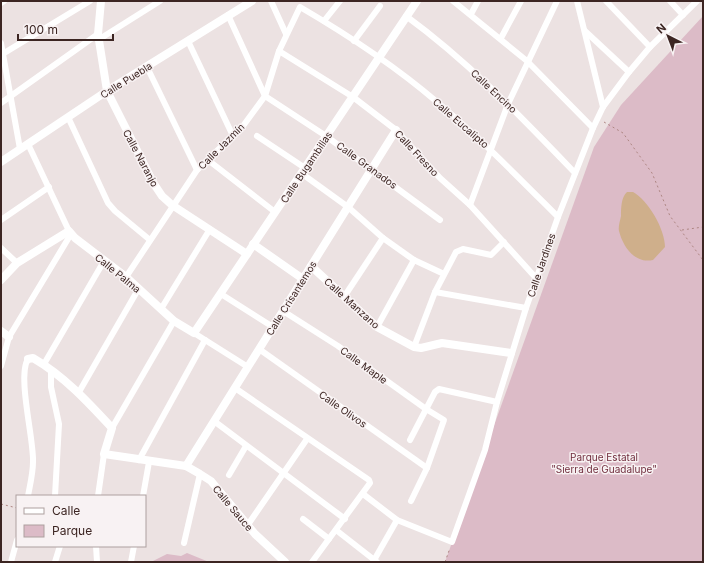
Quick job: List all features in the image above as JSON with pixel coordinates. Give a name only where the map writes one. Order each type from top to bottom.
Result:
[{"type":"street","points":[[2,55],[90,1]]},
{"type":"street","name":"Calle Naranjo","points":[[100,1],[98,37],[107,92],[154,184],[162,196],[172,205],[247,254]]},
{"type":"street","points":[[1,103],[98,37],[160,1]]},
{"type":"street","name":"Calle Puebla","points":[[1,162],[68,117],[252,1]]},
{"type":"street","points":[[271,1],[286,34]]},
{"type":"street","points":[[324,21],[340,1]]},
{"type":"street","name":"Calle Bugambilias","points":[[194,333],[417,1]]},
{"type":"street","points":[[453,1],[501,38],[527,61],[593,128]]},
{"type":"street","points":[[471,14],[478,1]]},
{"type":"street","points":[[501,38],[521,1]]},
{"type":"street","points":[[470,205],[508,104],[527,61],[557,1]]},
{"type":"street","points":[[577,1],[603,107]]},
{"type":"street","points":[[606,1],[650,47]]},
{"type":"street","points":[[670,1],[683,15]]},
{"type":"street","name":"Calle Jardines","points":[[452,542],[485,450],[511,353],[536,278],[593,128],[603,107],[629,72],[650,47],[697,1]]},
{"type":"street","points":[[354,41],[380,6]]},
{"type":"street","name":"Calle Jazmín","points":[[126,277],[172,205],[197,170],[233,136],[265,96],[279,51],[300,7]]},
{"type":"street","name":"Calle Eucalipto","points":[[300,7],[379,57],[436,101],[490,149],[558,217]]},
{"type":"street","points":[[228,16],[265,96]]},
{"type":"street","name":"Calle Encino","points":[[406,16],[440,40],[508,104],[575,173]]},
{"type":"street","points":[[585,31],[629,72]]},
{"type":"street","points":[[188,41],[233,136]]},
{"type":"street","points":[[1,43],[20,149]]},
{"type":"street","name":"Calle Fresno","points":[[279,51],[353,97],[396,130],[440,178],[470,205],[536,278]]},
{"type":"street","points":[[147,67],[197,170]]},
{"type":"street","name":"Calle Granados","points":[[265,96],[326,136],[440,220]]},
{"type":"street","points":[[68,117],[108,203],[115,211],[150,240]]},
{"type":"street","name":"Calle Crisantemos","points":[[186,466],[396,130]]},
{"type":"street","points":[[257,136],[348,207],[383,238],[414,260],[444,274]]},
{"type":"street","name":"Calle Palma","points":[[28,144],[70,233],[126,277],[174,321],[248,367]]},
{"type":"street","points":[[208,160],[275,212]]},
{"type":"street","points":[[1,220],[49,187]]},
{"type":"street","points":[[161,309],[210,229]]},
{"type":"street","points":[[1,280],[17,263],[70,233]]},
{"type":"street","points":[[1,366],[9,338],[70,233]]},
{"type":"street","points":[[344,297],[383,238]]},
{"type":"street","points":[[504,242],[491,256],[459,249],[456,252],[435,292],[414,347],[421,348],[442,343],[511,353]]},
{"type":"street","points":[[253,244],[303,279]]},
{"type":"street","points":[[1,248],[17,263]]},
{"type":"street","points":[[377,327],[414,260]]},
{"type":"street","points":[[44,364],[104,261]]},
{"type":"street","name":"Calle Manzano","points":[[311,266],[377,327],[414,347]]},
{"type":"street","points":[[79,392],[139,288]]},
{"type":"street","points":[[435,292],[526,308]]},
{"type":"street","points":[[221,294],[273,327]]},
{"type":"street","name":"Calle Maple","points":[[283,311],[338,346],[426,409],[444,420],[427,468]]},
{"type":"street","points":[[98,495],[104,454],[112,428],[174,321]]},
{"type":"street","points":[[1,331],[9,338]]},
{"type":"street","points":[[139,460],[205,340]]},
{"type":"street","name":"Calle Olivos","points":[[259,349],[427,468]]},
{"type":"street","points":[[28,495],[33,463],[32,437],[25,386],[26,363],[28,359],[33,358],[44,364],[79,392],[112,428]]},
{"type":"street","points":[[51,370],[51,387],[59,424],[55,495]]},
{"type":"street","points":[[235,388],[368,480],[370,483],[312,562]]},
{"type":"street","points":[[410,440],[435,392],[439,389],[497,402]]},
{"type":"street","points":[[214,422],[344,518]]},
{"type":"street","points":[[247,526],[307,439]]},
{"type":"street","points":[[229,475],[246,446]]},
{"type":"street","name":"Calle Sauce","points":[[104,454],[149,462],[186,466],[200,474],[211,481],[247,526],[285,562]]},
{"type":"street","points":[[143,495],[149,462]]},
{"type":"street","points":[[411,501],[427,468]]},
{"type":"street","points":[[184,542],[200,474]]},
{"type":"street","points":[[362,494],[397,520],[452,542]]},
{"type":"street","points":[[303,519],[329,539]]},
{"type":"street","points":[[336,530],[375,562],[397,520]]},
{"type":"street","points":[[11,562],[16,544]]},
{"type":"street","points":[[55,562],[60,547]]},
{"type":"street","points":[[96,547],[97,562]]},
{"type":"street","points":[[131,562],[134,547]]},
{"type":"path","points":[[598,118],[623,133],[652,173],[670,216],[682,230],[703,260]]},
{"type":"path","points":[[682,230],[703,227]]},
{"type":"path","points":[[1,504],[16,508]]},
{"type":"path","points":[[445,562],[452,542]]},
{"type":"green space","name":"Parque Estatal \"Sierra de Guadalupe\"","points":[[703,16],[703,562],[445,562],[594,147],[621,105]]},
{"type":"green space","points":[[187,553],[209,562],[151,562],[167,554],[181,556]]},
{"type":"shaded area","points":[[627,192],[633,192],[644,201],[650,208],[659,224],[665,247],[653,260],[647,261],[635,257],[623,243],[619,228],[622,203]]}]
